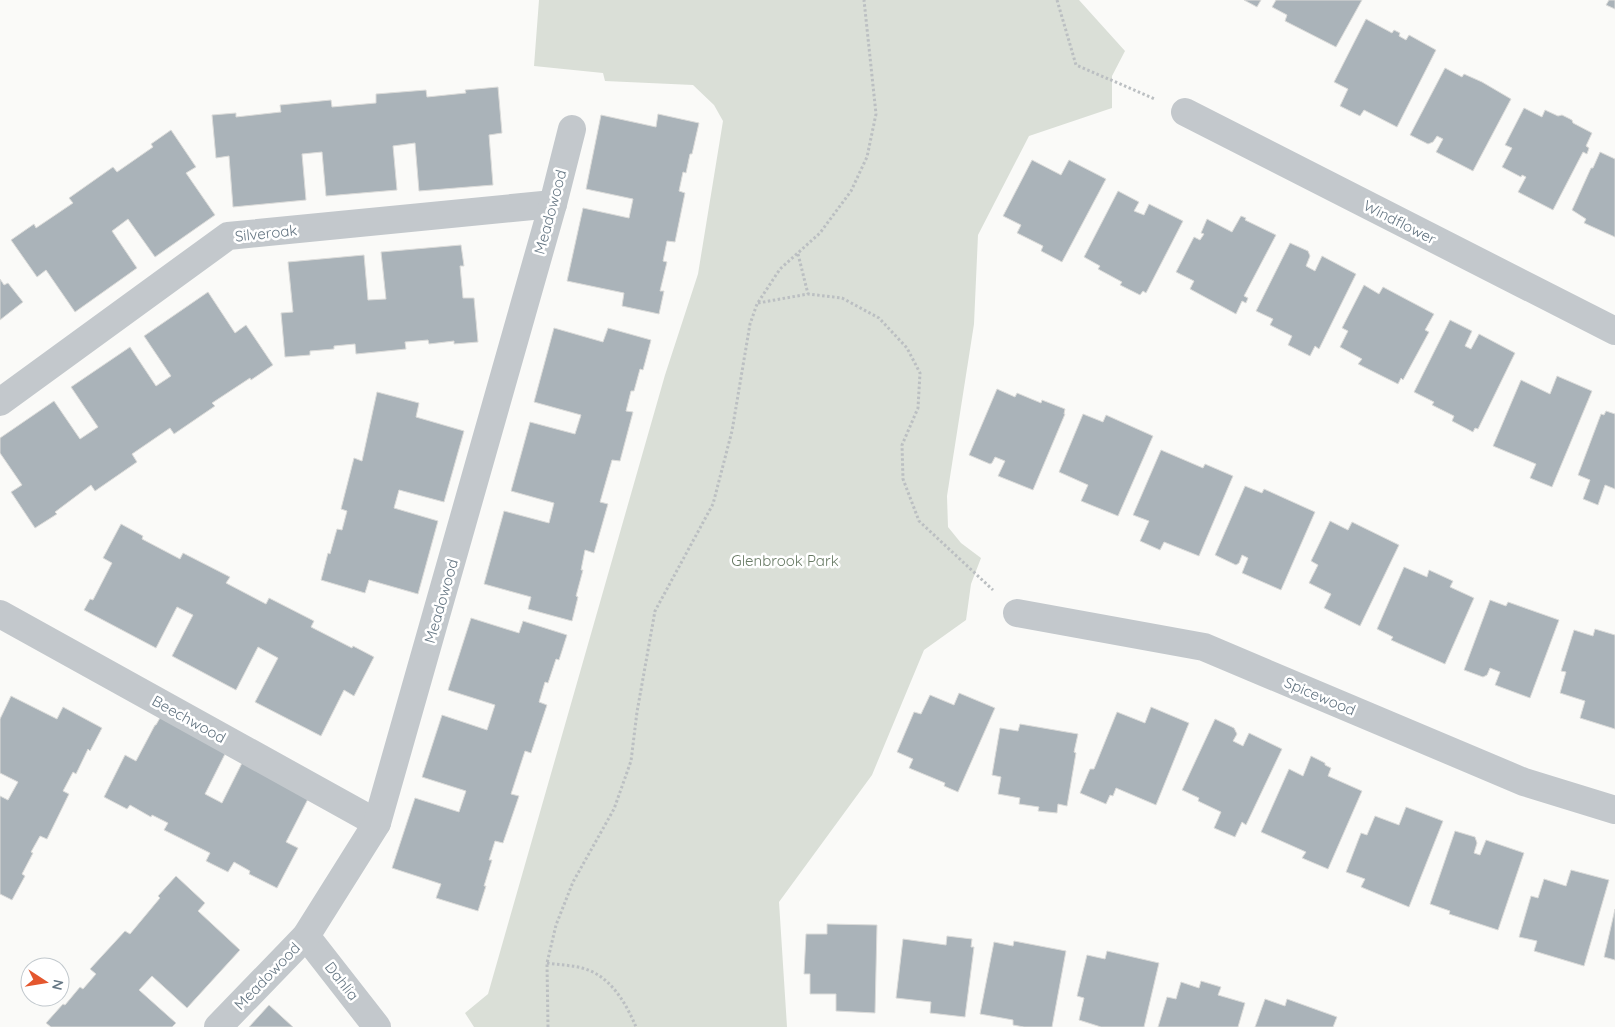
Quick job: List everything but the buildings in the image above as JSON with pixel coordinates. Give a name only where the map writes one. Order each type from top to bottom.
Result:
[{"type":"street","name":"Windflower","points":[[1185,112],[1615,331]]},
{"type":"street","name":"Meadowood","points":[[218,1027],[306,936],[378,823],[553,204],[572,129]]},
{"type":"street","name":"Silveroak","points":[[0,402],[228,236],[553,204]]},
{"type":"street","name":"Spicewood","points":[[1018,613],[1204,647],[1524,782],[1615,810]]},
{"type":"street","name":"Beechwood","points":[[0,615],[378,823]]},
{"type":"street","name":"Dahlia","points":[[306,936],[377,1027]]},
{"type":"path","points":[[548,1027],[547,963],[556,925],[573,882],[614,809],[630,761],[655,611],[713,504],[732,431],[750,324],[757,304],[780,269],[820,233],[851,191],[867,157],[876,114],[864,0]]},
{"type":"path","points":[[1058,0],[1076,65],[1185,112]]},
{"type":"path","points":[[798,253],[808,294]]},
{"type":"path","points":[[757,304],[808,294],[842,298],[878,318],[907,348],[920,373],[918,408],[902,445],[903,480],[920,520],[1018,613]]},
{"type":"path","points":[[547,963],[584,968],[608,982],[628,1007],[636,1027]]},
{"type":"green space","name":"Glenbrook Park","points":[[539,0],[1079,0],[1125,51],[1112,76],[1112,108],[1029,136],[978,235],[974,324],[947,496],[948,527],[961,543],[981,558],[971,584],[966,620],[924,650],[872,775],[779,902],[787,1027],[474,1027],[465,1013],[488,994],[665,375],[698,274],[723,121],[714,105],[693,85],[605,81],[603,73],[534,66]]}]
